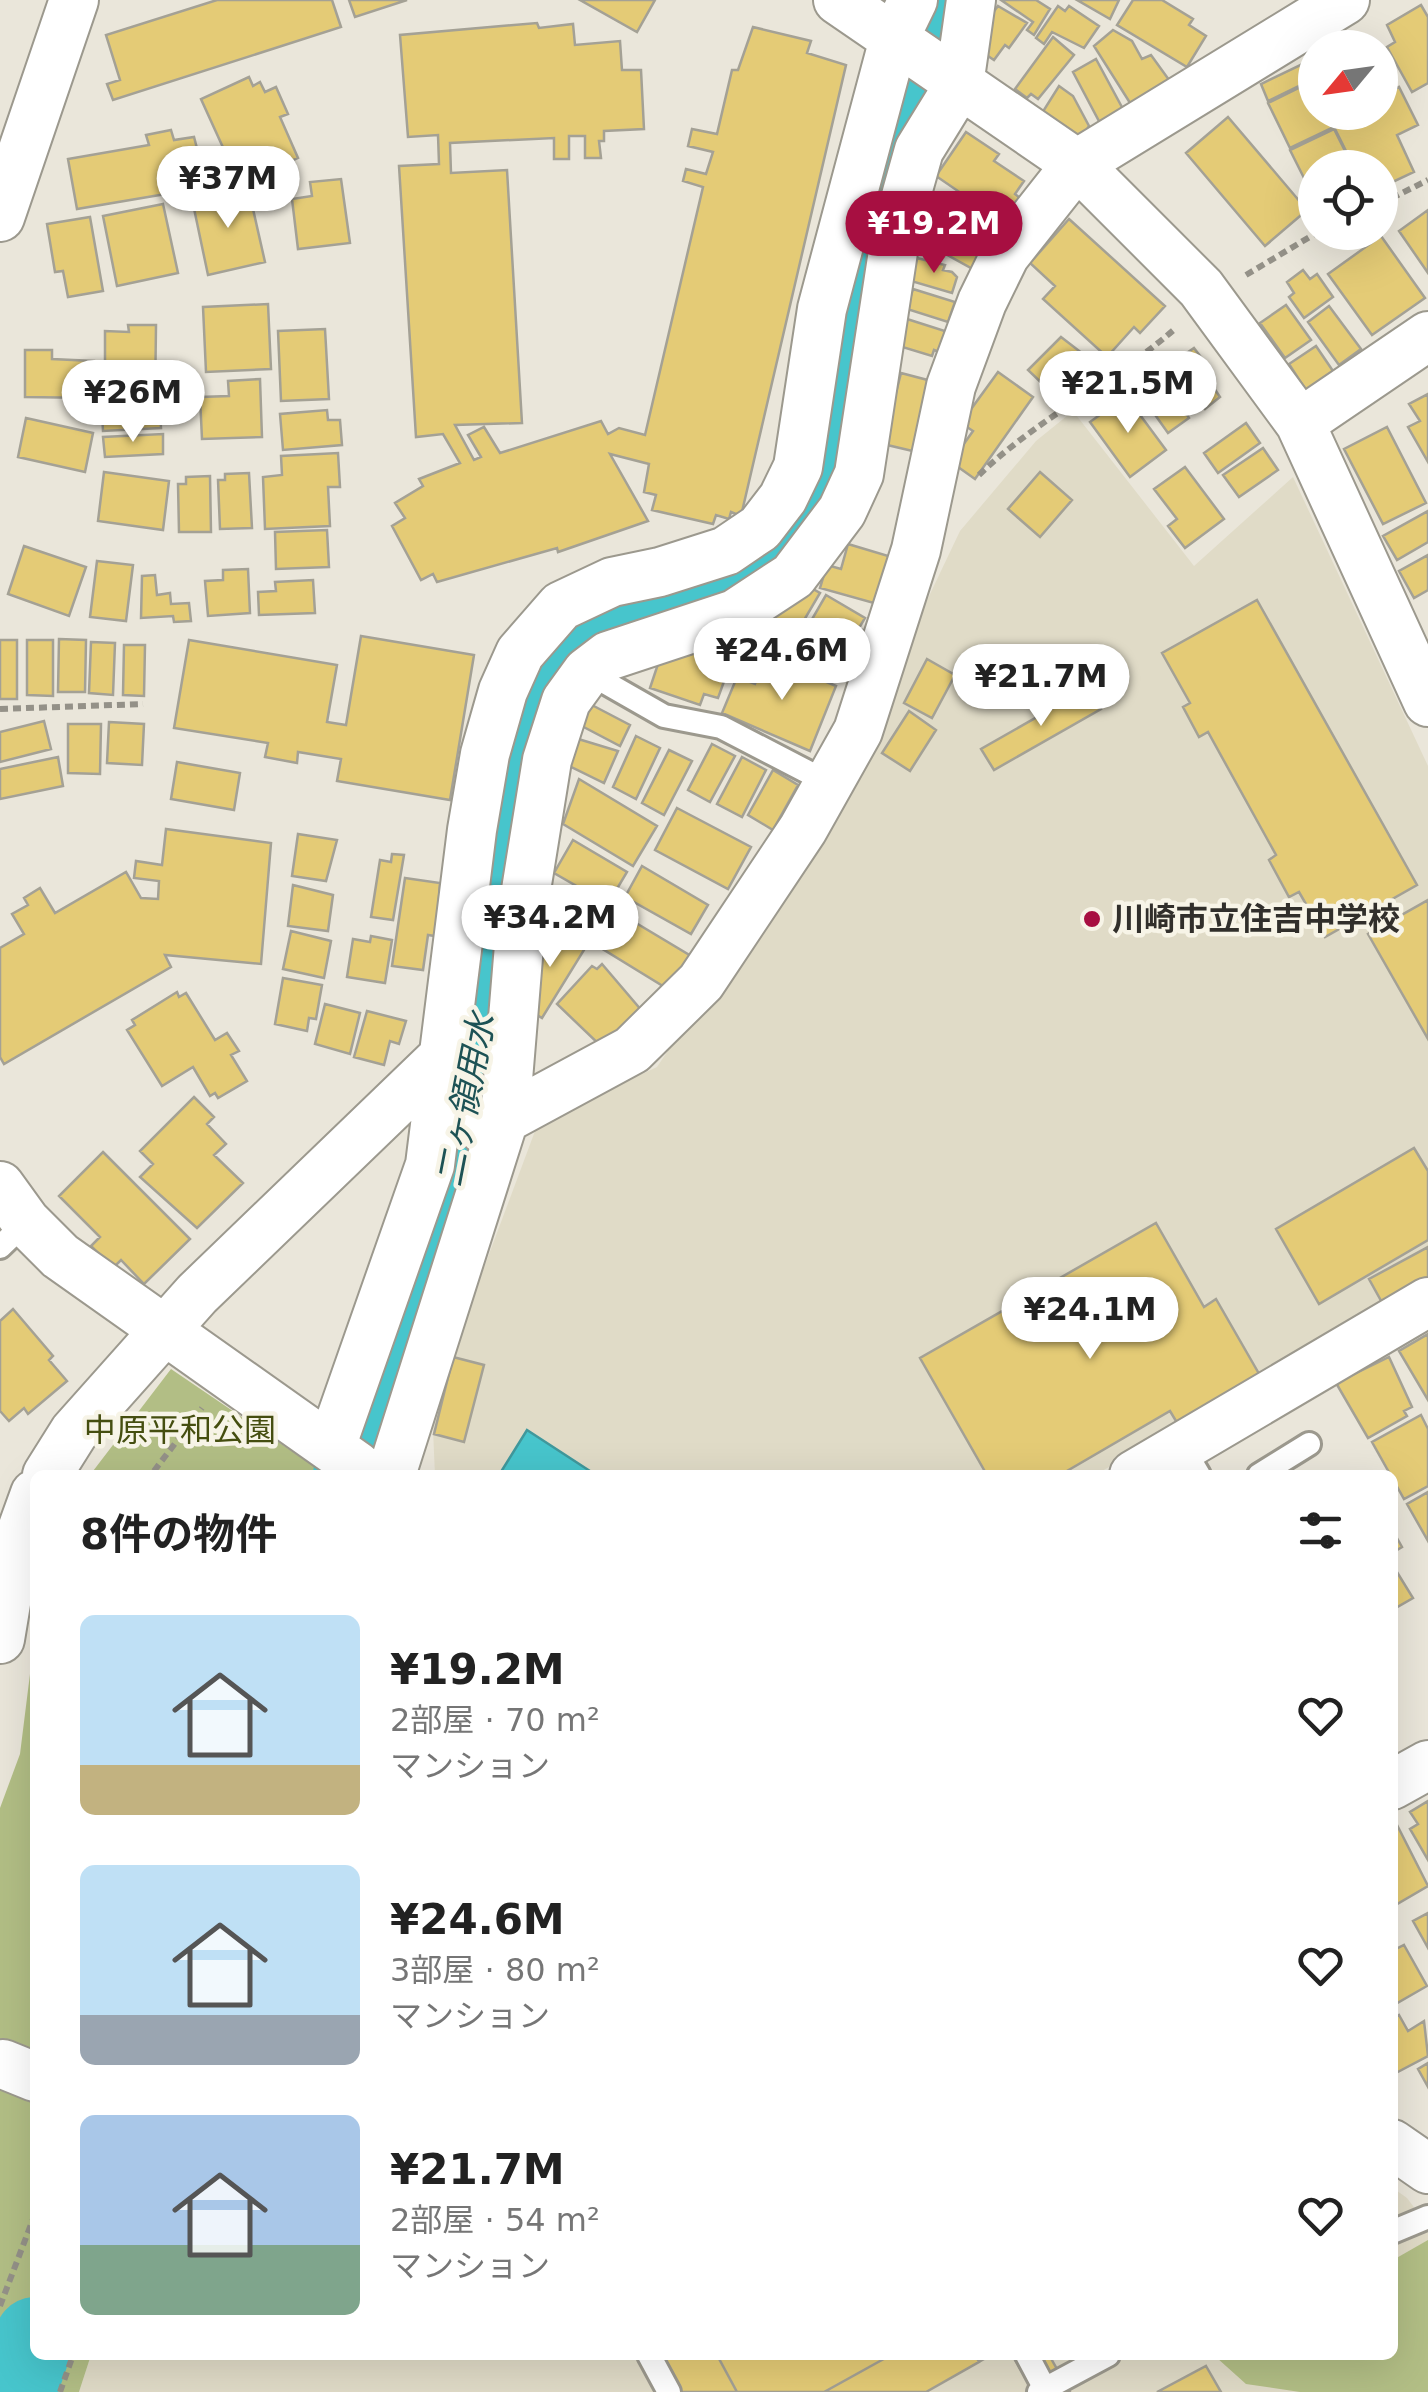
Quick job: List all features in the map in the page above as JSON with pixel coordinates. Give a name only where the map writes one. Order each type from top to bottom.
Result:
[{"type":"street","points":[[0,216],[74,0]]},
{"type":"street","points":[[838,0],[903,19],[958,85],[1077,164],[1208,300],[1300,424],[1428,702]]},
{"type":"street","points":[[393,1470],[505,1116],[522,921],[547,760],[566,702],[587,672],[608,656],[735,614],[762,600],[794,576],[842,510],[859,474],[878,331],[901,215],[919,150],[958,85],[971,0]]},
{"type":"street","points":[[430,1165],[505,1116],[632,1050],[702,982],[858,731],[906,589],[951,386],[982,302],[1005,256],[1077,164],[1345,0]]},
{"type":"street","points":[[9,1218],[347,1458],[430,1165],[485,754],[520,653],[561,606],[612,582],[660,572],[726,550],[760,528],[783,498],[798,467],[822,309],[903,19]]},
{"type":"street","points":[[1300,424],[1428,336]]},
{"type":"street","points":[[50,1470],[74,1432],[197,1294],[442,1058]]},
{"type":"street","points":[[1156,1470],[1191,1462],[1428,1302]]},
{"type":"street","points":[[0,1639],[15,1549],[30,1508]]},
{"type":"street","points":[[1398,1782],[1428,1765]]},
{"type":"street","points":[[1398,2148],[1428,2169]]},
{"type":"lane","points":[[587,672],[664,716],[721,727],[829,783]]},
{"type":"lane","points":[[1267,1470],[1309,1444]]},
{"type":"lane","points":[[1398,2230],[1428,2217]]},
{"type":"lane","points":[[651,2360],[669,2392]]},
{"type":"lane","points":[[1029,2360],[1042,2390],[1099,2360]]},
{"type":"path","points":[[1398,195],[1428,180]]},
{"type":"path","points":[[967,487],[1035,428],[1122,371],[1208,300],[1298,244]]},
{"type":"path","points":[[0,709],[143,704]]},
{"type":"path","points":[[154,1470],[228,1374]]},
{"type":"path","points":[[0,2306],[30,2227]]},
{"type":"path","points":[[60,2392],[71,2360]]},
{"type":"shaded area","name":"川崎市立住吉中学校","points":[[1073,411],[1194,566],[1293,477],[1428,766],[1428,1285],[1104,1470],[435,1470],[432,1407],[538,1123],[657,1067],[857,770],[921,613],[960,531],[1036,441]]},
{"type":"shaded area","points":[[1398,2192],[1428,2226],[1428,2279],[1390,2392],[79,2392],[89,2360],[1398,2360]]},
{"type":"green space","name":"中原平和公園","points":[[171,1369],[320,1470],[94,1470]]},
{"type":"green space","points":[[30,1674],[30,2360],[89,2360],[79,2392],[0,2392],[0,1808],[20,1754]]},
{"type":"green space","points":[[1428,2240],[1428,2392],[1300,2392],[1246,2384],[1219,2360],[1398,2360],[1398,2257]]},
{"type":"water","points":[[527,1430],[588,1470],[502,1470]]},
{"type":"building","points":[[217,0],[332,0],[341,27],[113,100],[107,84],[120,80],[106,35]]},
{"type":"building","points":[[349,0],[407,0],[355,17]]},
{"type":"building","points":[[580,0],[655,0],[637,32]]},
{"type":"building","points":[[1001,0],[1036,0],[1050,9],[1034,35],[1027,30],[1033,22]]},
{"type":"building","points":[[1077,0],[1119,0],[1110,19]]},
{"type":"building","points":[[1133,0],[1162,0],[1193,19],[1189,25],[1206,36],[1187,67],[1117,25]]},
{"type":"building","points":[[1421,5],[1428,17],[1428,83],[1412,92],[1398,67],[1398,30],[1389,30],[1387,25]]},
{"type":"building","points":[[998,6],[1027,23],[1009,48],[1005,45],[994,60],[979,50],[985,23]]},
{"type":"building","points":[[1058,6],[1065,11],[1069,6],[1099,26],[1084,48],[1052,32],[1044,44],[1036,38]]},
{"type":"building","points":[[537,23],[539,28],[573,24],[575,45],[620,41],[622,70],[641,70],[644,129],[604,131],[604,141],[599,141],[601,158],[585,158],[585,136],[569,136],[569,159],[554,159],[554,138],[450,143],[451,173],[507,170],[522,423],[455,425],[474,460],[481,457],[468,435],[484,427],[500,453],[601,421],[608,434],[619,428],[645,435],[703,187],[683,181],[686,169],[706,174],[713,152],[688,146],[692,129],[717,134],[732,70],[738,70],[753,27],[811,41],[807,53],[846,65],[741,516],[731,512],[729,519],[716,515],[713,524],[652,510],[656,495],[644,492],[649,464],[610,454],[648,521],[558,552],[557,548],[437,582],[433,574],[421,580],[392,526],[405,518],[395,503],[423,486],[419,479],[460,463],[443,434],[416,437],[399,166],[439,164],[438,135],[408,137],[400,35]]},
{"type":"building","points":[[1113,30],[1132,41],[1142,59],[1151,55],[1172,84],[1132,106],[1094,46]]},
{"type":"building","points":[[1053,37],[1074,55],[1038,99],[1031,94],[1027,98],[1015,89]]},
{"type":"building","points":[[1096,59],[1124,111],[1100,123],[1073,72]]},
{"type":"building","points":[[1298,66],[1298,86],[1268,101],[1261,84]]},
{"type":"building","points":[[249,77],[253,86],[260,82],[265,92],[276,87],[288,114],[280,117],[298,158],[259,176],[249,156],[231,165],[201,99]]},
{"type":"building","points":[[1059,86],[1073,96],[1089,126],[1082,138],[1042,113]]},
{"type":"building","points":[[1399,87],[1418,125],[1397,135],[1414,172],[1398,180],[1398,150],[1346,150],[1336,130],[1398,130]]},
{"type":"building","points":[[1298,88],[1298,130],[1328,130],[1290,148],[1268,103]]},
{"type":"building","points":[[1228,117],[1298,199],[1298,218],[1265,246],[1186,153]]},
{"type":"building","points":[[171,130],[174,140],[194,137],[207,187],[77,209],[68,159],[149,145],[146,135]]},
{"type":"building","points":[[1334,130],[1344,150],[1298,150],[1298,166],[1290,150]]},
{"type":"building","points":[[966,132],[999,154],[994,161],[1024,181],[1015,194],[1025,202],[1009,226],[936,176]]},
{"type":"building","points":[[341,179],[350,243],[298,249],[292,199],[312,196],[310,182]]},
{"type":"building","points":[[248,187],[265,262],[208,275],[192,199]]},
{"type":"building","points":[[926,200],[997,242],[980,273],[931,246],[926,254],[903,240]]},
{"type":"building","points":[[163,204],[178,273],[117,286],[103,216]]},
{"type":"building","points":[[1428,210],[1428,273],[1399,231]]},
{"type":"building","points":[[90,217],[103,291],[68,297],[63,271],[55,272],[47,224]]},
{"type":"building","points":[[1069,219],[1165,306],[1140,333],[1134,327],[1107,357],[1043,299],[1055,286],[1030,263]]},
{"type":"building","points":[[1361,250],[1391,250],[1425,298],[1372,335],[1328,274]]},
{"type":"building","points":[[917,258],[945,265],[943,270],[957,277],[952,293],[911,281]]},
{"type":"building","points":[[1303,270],[1310,279],[1317,274],[1333,297],[1304,318],[1289,297],[1294,293],[1287,282]]},
{"type":"building","points":[[913,289],[955,302],[948,322],[907,309]]},
{"type":"building","points":[[268,304],[271,369],[206,372],[203,307]]},
{"type":"building","points":[[1286,305],[1311,340],[1285,358],[1260,323]]},
{"type":"building","points":[[1329,306],[1361,349],[1339,365],[1308,322]]},
{"type":"building","points":[[907,319],[948,332],[942,353],[934,350],[932,356],[899,346]]},
{"type":"building","points":[[128,325],[156,325],[155,403],[105,403],[105,331],[129,332]]},
{"type":"building","points":[[325,329],[329,399],[281,401],[278,331]]},
{"type":"building","points":[[1061,337],[1091,360],[1055,396],[1028,370]]},
{"type":"building","points":[[1316,346],[1335,374],[1307,392],[1289,364]]},
{"type":"building","points":[[1194,348],[1210,369],[1204,373],[1220,397],[1205,409],[1198,400],[1184,410],[1189,418],[1168,433],[1136,388]]},
{"type":"building","points":[[25,350],[52,350],[52,359],[94,361],[94,398],[25,397]]},
{"type":"building","points":[[998,372],[1033,397],[975,479],[951,462],[973,431],[961,423]]},
{"type":"building","points":[[901,373],[939,383],[921,453],[883,444]]},
{"type":"building","points":[[260,379],[262,437],[202,439],[200,397],[229,396],[228,381]]},
{"type":"building","points":[[1428,394],[1428,462],[1408,427],[1420,421],[1409,404]]},
{"type":"building","points":[[1126,396],[1166,450],[1130,477],[1090,422]]},
{"type":"building","points":[[160,410],[161,428],[103,431],[102,412]]},
{"type":"building","points":[[327,410],[328,420],[340,420],[342,445],[283,450],[280,414]]},
{"type":"building","points":[[26,418],[93,433],[85,472],[18,457]]},
{"type":"building","points":[[1246,423],[1260,443],[1218,473],[1204,453]]},
{"type":"building","points":[[1387,427],[1426,503],[1383,524],[1344,449]]},
{"type":"building","points":[[163,434],[163,454],[105,457],[103,437]]},
{"type":"building","points":[[1263,448],[1278,470],[1239,497],[1223,475]]},
{"type":"building","points":[[338,453],[340,487],[328,487],[330,526],[265,529],[263,477],[282,475],[281,456]]},
{"type":"building","points":[[1185,467],[1224,519],[1185,548],[1168,526],[1177,519],[1154,489]]},
{"type":"building","points":[[104,472],[169,481],[163,530],[98,521]]},
{"type":"building","points":[[1040,472],[1072,500],[1040,537],[1008,509]]},
{"type":"building","points":[[249,473],[252,528],[220,529],[218,480],[225,480],[225,474]]},
{"type":"building","points":[[210,476],[211,532],[179,532],[178,484],[186,484],[186,477]]},
{"type":"building","points":[[1428,511],[1428,542],[1397,560],[1383,536]]},
{"type":"building","points":[[327,530],[329,567],[276,569],[275,532]]},
{"type":"building","points":[[848,544],[895,558],[881,605],[820,588],[827,565],[841,569]]},
{"type":"building","points":[[24,546],[86,567],[69,616],[8,594]]},
{"type":"building","points":[[1428,555],[1428,590],[1414,598],[1399,571]]},
{"type":"building","points":[[97,561],[133,565],[126,621],[90,617]]},
{"type":"building","points":[[248,569],[250,613],[208,616],[205,581],[223,580],[223,570]]},
{"type":"building","points":[[155,575],[157,595],[170,593],[171,604],[189,603],[191,621],[174,622],[173,616],[141,618],[142,576]]},
{"type":"building","points":[[313,580],[315,613],[259,615],[258,592],[276,591],[275,582]]},
{"type":"building","points":[[804,584],[820,593],[793,639],[769,625],[789,591]]},
{"type":"building","points":[[826,595],[865,618],[859,628],[870,634],[857,656],[849,652],[842,664],[800,640]]},
{"type":"building","points":[[1257,600],[1417,885],[1325,937],[1299,892],[1289,897],[1269,860],[1276,855],[1208,732],[1199,737],[1183,707],[1190,703],[1162,653]]},
{"type":"building","points":[[743,629],[718,698],[704,694],[700,705],[650,688],[661,655]]},
{"type":"building","points":[[361,636],[474,655],[450,800],[337,781],[341,759],[298,752],[297,763],[265,757],[268,743],[174,728],[189,640],[337,665],[327,722],[346,725]]},
{"type":"building","points":[[59,639],[86,640],[85,692],[58,692]]},
{"type":"building","points":[[0,640],[17,640],[17,699],[0,699]]},
{"type":"building","points":[[27,640],[53,640],[53,696],[27,695]]},
{"type":"building","points":[[91,642],[115,643],[113,695],[89,693]]},
{"type":"building","points":[[124,645],[145,645],[144,696],[123,695]]},
{"type":"building","points":[[766,656],[836,686],[810,751],[722,713],[737,677],[755,684]]},
{"type":"building","points":[[927,659],[955,675],[932,718],[904,703]]},
{"type":"building","points":[[1088,688],[1101,709],[994,770],[981,749]]},
{"type":"building","points":[[588,703],[630,725],[620,746],[578,724]]},
{"type":"building","points":[[909,711],[936,730],[910,771],[882,753]]},
{"type":"building","points":[[44,721],[51,749],[0,762],[0,732]]},
{"type":"building","points":[[109,722],[144,724],[142,765],[107,763]]},
{"type":"building","points":[[68,724],[101,724],[100,774],[68,773]]},
{"type":"building","points":[[636,736],[660,748],[636,799],[613,787]]},
{"type":"building","points":[[575,738],[618,751],[604,783],[563,763]]},
{"type":"building","points":[[712,744],[735,756],[710,802],[688,790]]},
{"type":"building","points":[[669,750],[692,761],[664,815],[642,803]]},
{"type":"building","points":[[58,757],[63,786],[0,799],[0,769]]},
{"type":"building","points":[[742,757],[766,770],[742,817],[717,804]]},
{"type":"building","points":[[177,762],[240,773],[234,810],[171,799]]},
{"type":"building","points":[[773,770],[798,785],[773,830],[748,815]]},
{"type":"building","points":[[579,779],[657,826],[633,866],[563,824]]},
{"type":"building","points":[[677,808],[751,847],[728,889],[655,850]]},
{"type":"building","points":[[166,829],[271,843],[261,964],[165,955],[171,967],[4,1064],[0,1057],[0,948],[24,934],[12,914],[28,905],[24,898],[40,888],[55,913],[126,872],[141,898],[158,899],[159,881],[134,878],[136,861],[162,865]]},
{"type":"building","points":[[298,834],[337,840],[326,881],[292,876]]},
{"type":"building","points":[[573,840],[627,872],[608,904],[554,873]]},
{"type":"building","points":[[392,854],[404,855],[393,920],[371,917],[380,860],[391,862]]},
{"type":"building","points":[[642,866],[708,905],[691,934],[625,897]]},
{"type":"building","points":[[405,878],[440,883],[439,898],[446,899],[441,937],[428,935],[423,970],[392,966]]},
{"type":"building","points":[[293,885],[333,895],[328,931],[288,926]]},
{"type":"building","points":[[557,889],[598,914],[584,939],[542,914]]},
{"type":"building","points":[[1428,900],[1428,1039],[1368,934]]},
{"type":"building","points":[[621,914],[691,956],[671,991],[601,948]]},
{"type":"building","points":[[543,924],[584,950],[542,1018],[524,1007],[528,976],[542,954],[537,951]]},
{"type":"building","points":[[291,931],[331,941],[324,978],[283,969]]},
{"type":"building","points":[[371,936],[392,940],[385,983],[347,977],[353,939],[370,942]]},
{"type":"building","points":[[602,964],[642,1011],[605,1050],[557,1004],[592,966],[597,969]]},
{"type":"building","points":[[283,978],[322,985],[316,1019],[309,1018],[307,1031],[275,1024]]},
{"type":"building","points":[[177,992],[179,997],[186,993],[215,1040],[227,1033],[239,1051],[231,1055],[247,1081],[218,1098],[215,1093],[210,1096],[193,1067],[162,1086],[127,1030],[135,1025],[132,1020]]},
{"type":"building","points":[[325,1004],[360,1013],[350,1054],[315,1044]]},
{"type":"building","points":[[367,1011],[406,1021],[399,1044],[390,1041],[384,1065],[354,1057]]},
{"type":"building","points":[[194,1097],[214,1117],[207,1124],[226,1144],[214,1155],[243,1183],[197,1228],[140,1177],[153,1164],[140,1151]]},
{"type":"building","points":[[1414,1148],[1428,1171],[1428,1240],[1319,1304],[1276,1229]]},
{"type":"building","points":[[103,1152],[190,1239],[144,1284],[121,1260],[113,1268],[91,1246],[100,1237],[59,1196]]},
{"type":"building","points":[[1156,1223],[1204,1307],[1216,1299],[1262,1379],[1179,1426],[1170,1411],[1069,1470],[984,1470],[920,1358]]},
{"type":"building","points":[[1428,1247],[1428,1282],[1384,1306],[1369,1279]]},
{"type":"building","points":[[13,1309],[53,1356],[49,1360],[67,1381],[28,1414],[24,1408],[9,1421],[0,1411],[0,1321]]},
{"type":"building","points":[[1428,1334],[1428,1400],[1399,1351]]},
{"type":"building","points":[[453,1357],[484,1365],[464,1442],[434,1434]]},
{"type":"building","points":[[1389,1357],[1412,1407],[1404,1411],[1407,1416],[1368,1438],[1336,1383]]},
{"type":"building","points":[[1421,1415],[1428,1429],[1428,1486],[1404,1499],[1398,1488],[1398,1470],[1388,1470],[1372,1442]]},
{"type":"building","points":[[1428,1492],[1428,1541],[1407,1504]]},
{"type":"building","points":[[1398,1574],[1413,1598],[1398,1607]]},
{"type":"building","points":[[1428,1801],[1428,1860],[1410,1829],[1418,1824],[1410,1812]]},
{"type":"building","points":[[1398,1827],[1428,1886],[1398,1904]]},
{"type":"building","points":[[1428,1913],[1428,1948],[1413,1921]]},
{"type":"building","points":[[1404,1945],[1427,1986],[1398,2003],[1398,1948]]},
{"type":"building","points":[[1398,2016],[1408,2031],[1424,2021],[1428,2056],[1398,2072]]},
{"type":"building","points":[[1428,2063],[1428,2087],[1418,2069]]},
{"type":"building","points":[[663,2360],[979,2362],[926,2392],[680,2392]]},
{"type":"building","points":[[663,2360],[720,2360],[737,2392],[680,2392]]},
{"type":"building","points":[[720,2360],[882,2360],[824,2392],[737,2392]]},
{"type":"building","points":[[882,2360],[982,2360],[926,2392],[824,2392]]},
{"type":"building","points":[[1015,2360],[1052,2360],[1070,2392],[1034,2392]]},
{"type":"building","points":[[1206,2366],[1221,2392],[1157,2392]]},
{"type":"waterway","name":"二ヶ領用水","points":[[355,1470],[389,1383],[453,1185],[473,1092],[516,780],[540,691],[571,640],[601,621],[675,605],[736,581],[770,563],[805,528],[828,488],[838,452],[849,346],[880,197],[951,0]]},
{"type":"waterway","name":"二ヶ領用水","points":[[16,2392],[30,2351]]},
{"type":"place","name":"川崎市立住吉中学校","points":[[1092,919]]}]
